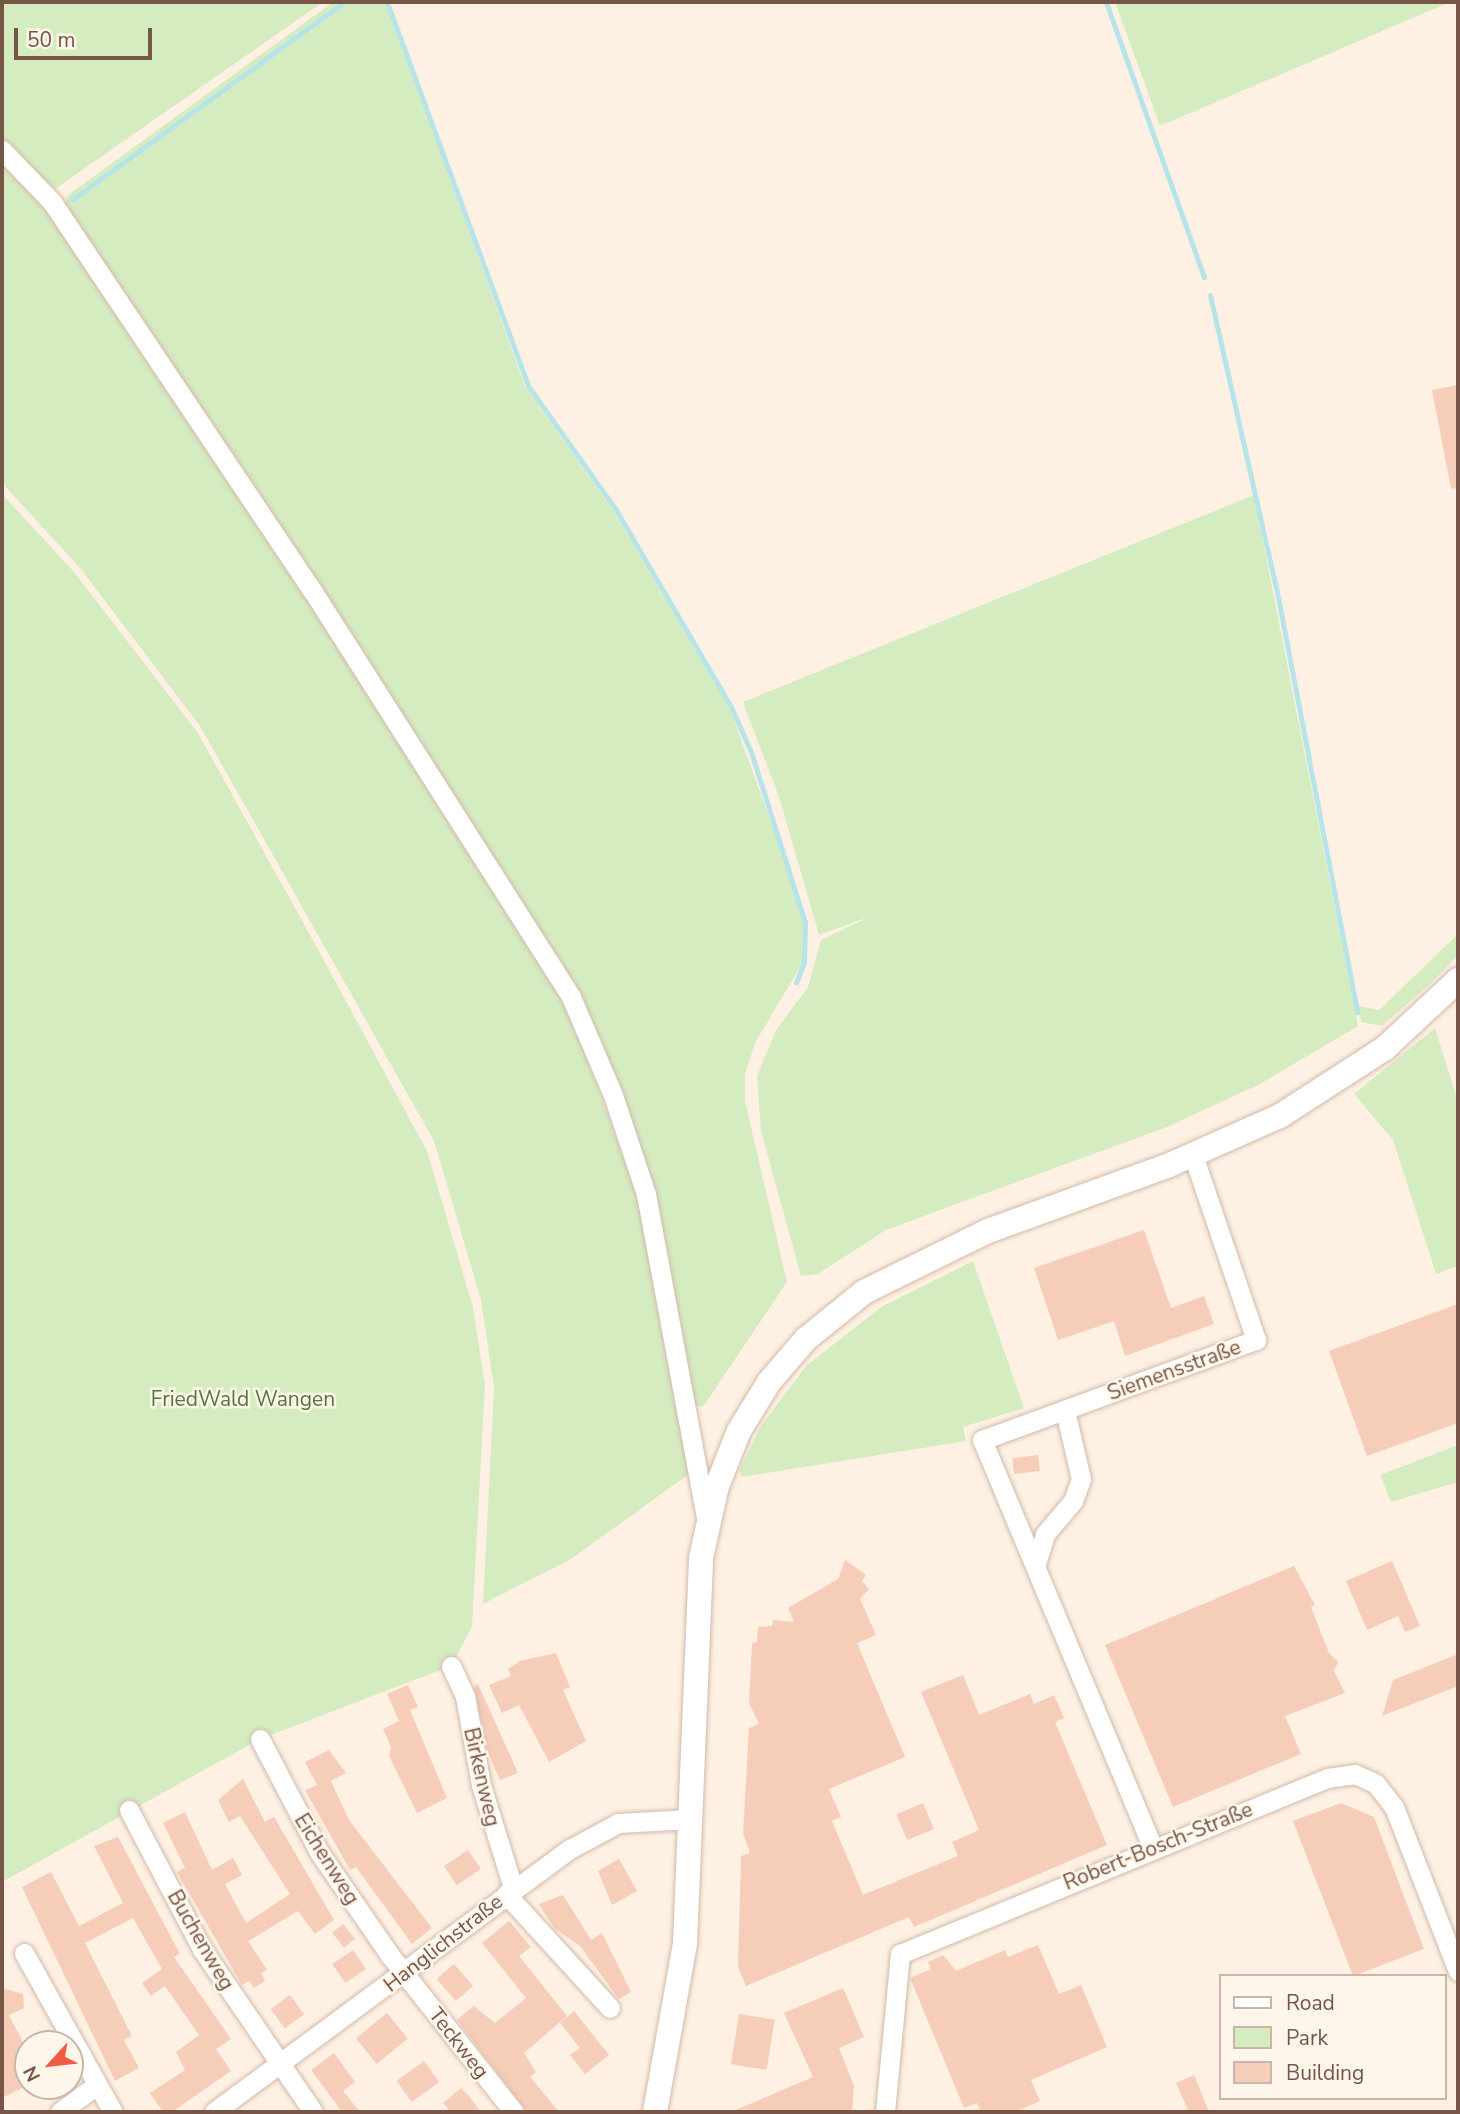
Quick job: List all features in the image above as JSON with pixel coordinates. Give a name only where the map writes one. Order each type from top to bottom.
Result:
[{"type":"street","points":[[2,150],[59,213],[312,590],[571,997],[613,1095],[646,1194],[707,1521]]},
{"type":"street","points":[[655,2112],[685,1943],[697,1602],[707,1521],[739,1431],[769,1382],[806,1339],[864,1292],[988,1231],[1193,1155],[1319,1094],[1385,1048],[1458,980]]},
{"type":"street","name":"Siemensstraße","points":[[1152,1846],[982,1440],[1256,1340],[1193,1155]]},
{"type":"street","points":[[1036,1564],[1045,1534],[1073,1502],[1081,1479],[1065,1410]]},
{"type":"street","name":"Birkenweg","points":[[451,1666],[465,1696],[481,1785],[510,1891]]},
{"type":"street","name":"Eichenweg","points":[[260,1739],[319,1852],[404,1973]]},
{"type":"street","name":"Robert-Bosch-Straße","points":[[885,2112],[900,1954],[1152,1846],[1326,1778],[1355,1774],[1376,1784],[1394,1807],[1458,1971]]},
{"type":"street","name":"Buchenweg","points":[[129,1810],[202,1949],[313,2112]]},
{"type":"street","name":"Hanglichstraße","points":[[214,2112],[280,2067],[510,1891],[618,1823],[690,1819]]},
{"type":"street","points":[[510,1891],[610,2008]]},
{"type":"street","points":[[24,1953],[65,2019],[95,2086],[113,2112]]},
{"type":"street","name":"Teckweg","points":[[404,1973],[514,2112]]},
{"type":"street","points":[[60,2112],[95,2086]]},
{"type":"green space","points":[[2,2],[323,2],[55,189],[2,142]]},
{"type":"green space","points":[[333,2],[386,2],[525,386],[614,512],[730,709],[792,880],[803,924],[803,962],[755,1043],[745,1075],[745,1101],[787,1282],[703,1407],[691,1405],[617,1087],[65,206],[67,196]]},
{"type":"green space","points":[[1115,2],[1450,2],[1160,126]]},
{"type":"green space","points":[[2,155],[49,210],[332,634],[566,1002],[637,1193],[689,1474],[571,1559],[483,1604],[494,1388],[481,1300],[434,1141],[200,726],[80,568],[2,483]]},
{"type":"green space","name":"FriedWald Wangen","points":[[2,494],[74,572],[198,733],[314,942],[427,1151],[473,1307],[485,1385],[472,1627],[451,1666],[260,1739],[2,1882]]},
{"type":"green space","points":[[1254,495],[1358,1026],[1260,1084],[1167,1127],[886,1230],[818,1274],[801,1276],[761,1131],[757,1076],[776,1030],[808,987],[821,940],[869,917],[819,935],[779,797],[743,702]]},
{"type":"green space","points":[[1458,934],[1458,955],[1430,984],[1382,1026],[1361,1022],[1358,1006],[1379,1010]]},
{"type":"green space","points":[[1435,1028],[1458,1102],[1458,1266],[1436,1274],[1393,1140],[1354,1094]]},
{"type":"green space","points":[[973,1261],[1024,1408],[963,1427],[966,1441],[741,1477],[740,1469],[761,1426],[806,1366],[881,1307]]},
{"type":"green space","points":[[1458,1445],[1458,1482],[1391,1502],[1380,1475]]},
{"type":"building","points":[[1458,385],[1458,488],[1451,489],[1432,390]]},
{"type":"building","points":[[1144,1230],[1171,1308],[1204,1296],[1214,1324],[1125,1356],[1114,1321],[1058,1340],[1034,1268]]},
{"type":"building","points":[[1458,1304],[1458,1423],[1367,1456],[1329,1351]]},
{"type":"building","points":[[1038,1455],[1040,1471],[1014,1474],[1012,1458]]},
{"type":"building","points":[[845,1560],[866,1575],[862,1581],[869,1589],[860,1599],[876,1635],[857,1643],[905,1757],[829,1789],[841,1817],[832,1821],[863,1895],[958,1856],[952,1842],[979,1830],[921,1692],[963,1675],[979,1715],[1030,1694],[1034,1704],[1054,1695],[1064,1718],[1055,1722],[1107,1845],[914,1927],[909,1917],[746,1986],[738,1967],[741,1856],[750,1853],[743,1834],[749,1728],[759,1724],[749,1703],[752,1643],[757,1642],[758,1627],[772,1626],[773,1620],[794,1622],[788,1608],[838,1579]]},
{"type":"building","points":[[1392,1561],[1420,1626],[1405,1632],[1398,1616],[1367,1630],[1346,1581]]},
{"type":"building","points":[[1294,1566],[1315,1605],[1311,1607],[1329,1653],[1338,1662],[1334,1671],[1345,1693],[1285,1716],[1301,1754],[1173,1807],[1105,1645]]},
{"type":"building","points":[[556,1653],[570,1687],[563,1690],[586,1741],[549,1762],[519,1705],[502,1713],[489,1685],[511,1676],[508,1669],[520,1661]]},
{"type":"building","points":[[1458,1654],[1458,1686],[1382,1716],[1393,1680]]},
{"type":"building","points":[[478,1684],[518,1773],[500,1780],[487,1751],[474,1686]]},
{"type":"building","points":[[408,1685],[418,1707],[410,1710],[447,1798],[417,1813],[389,1756],[391,1747],[383,1729],[399,1721],[387,1694]]},
{"type":"building","points":[[329,1750],[346,1773],[331,1781],[349,1820],[432,1928],[412,1944],[356,1867],[350,1870],[305,1790],[317,1785],[305,1762]]},
{"type":"building","points":[[243,1779],[265,1822],[274,1817],[334,1920],[315,1934],[298,1911],[248,1941],[267,1970],[261,1973],[265,1981],[254,1988],[249,1981],[242,1985],[177,1872],[185,1868],[163,1823],[185,1812],[212,1870],[233,1858],[242,1875],[225,1884],[246,1923],[290,1894],[240,1816],[229,1822],[218,1800]]},
{"type":"building","points":[[923,1803],[934,1829],[907,1840],[896,1814]]},
{"type":"building","points":[[1341,1803],[1374,1817],[1424,1949],[1352,1974],[1293,1821]]},
{"type":"building","points":[[118,1837],[180,1954],[174,1957],[231,2039],[216,2049],[231,2071],[172,2112],[163,2112],[150,2093],[185,2070],[176,2052],[199,2035],[165,1986],[151,1996],[142,1983],[162,1969],[133,1918],[85,1943],[132,2036],[124,2040],[139,2068],[115,2081],[22,1887],[51,1872],[79,1926],[123,1903],[94,1846]]},
{"type":"building","points":[[468,1850],[481,1869],[457,1885],[444,1866]]},
{"type":"building","points":[[619,1859],[637,1891],[612,1905],[598,1871]]},
{"type":"building","points":[[563,1895],[591,1940],[602,1933],[631,1992],[619,1999],[580,1946],[554,1928],[539,1904]]},
{"type":"building","points":[[509,1921],[531,1947],[519,1956],[567,2016],[524,2053],[536,2072],[530,2077],[559,2112],[527,2112],[457,2020],[474,2006],[495,2023],[526,1998],[482,1943]]},
{"type":"building","points":[[343,1924],[355,1939],[344,1948],[332,1933]]},
{"type":"building","points":[[1038,1945],[1059,1994],[1081,1985],[1107,2047],[1031,2080],[1040,2101],[1015,2112],[981,2112],[977,2103],[964,2108],[910,1978],[931,1969],[928,1962],[943,1955],[956,1971],[1005,1950],[1008,1957]]},
{"type":"building","points":[[353,1950],[366,1969],[345,1983],[332,1964]]},
{"type":"building","points":[[454,1964],[473,1986],[456,2001],[437,1979]]},
{"type":"building","points":[[2,1988],[23,1994],[24,2008],[9,2015],[17,2030],[14,2030],[14,2092],[2,2098]]},
{"type":"building","points":[[843,1988],[864,2037],[839,2048],[854,2086],[852,2112],[731,2112],[813,2077],[784,2013]]},
{"type":"building","points":[[290,1995],[304,2014],[285,2029],[271,2009]]},
{"type":"building","points":[[574,2011],[609,2055],[585,2074],[570,2055],[580,2048],[560,2023]]},
{"type":"building","points":[[387,2013],[408,2039],[377,2064],[356,2038]]},
{"type":"building","points":[[739,2014],[775,2020],[767,2070],[731,2064]]},
{"type":"building","points":[[334,2053],[355,2082],[343,2091],[360,2112],[342,2112],[311,2070]]},
{"type":"building","points":[[424,2061],[439,2082],[412,2102],[396,2081]]},
{"type":"building","points":[[1194,2075],[1209,2112],[1189,2112],[1176,2083]]},
{"type":"building","points":[[461,2088],[481,2112],[451,2112],[443,2103]]},
{"type":"waterway","points":[[73,199],[344,2]]},
{"type":"waterway","points":[[387,2],[529,387],[616,510],[731,707],[751,752],[805,922],[804,962],[796,983]]},
{"type":"waterway","points":[[1106,2],[1204,277]]},
{"type":"waterway","points":[[1210,295],[1278,597],[1357,1013]]}]
